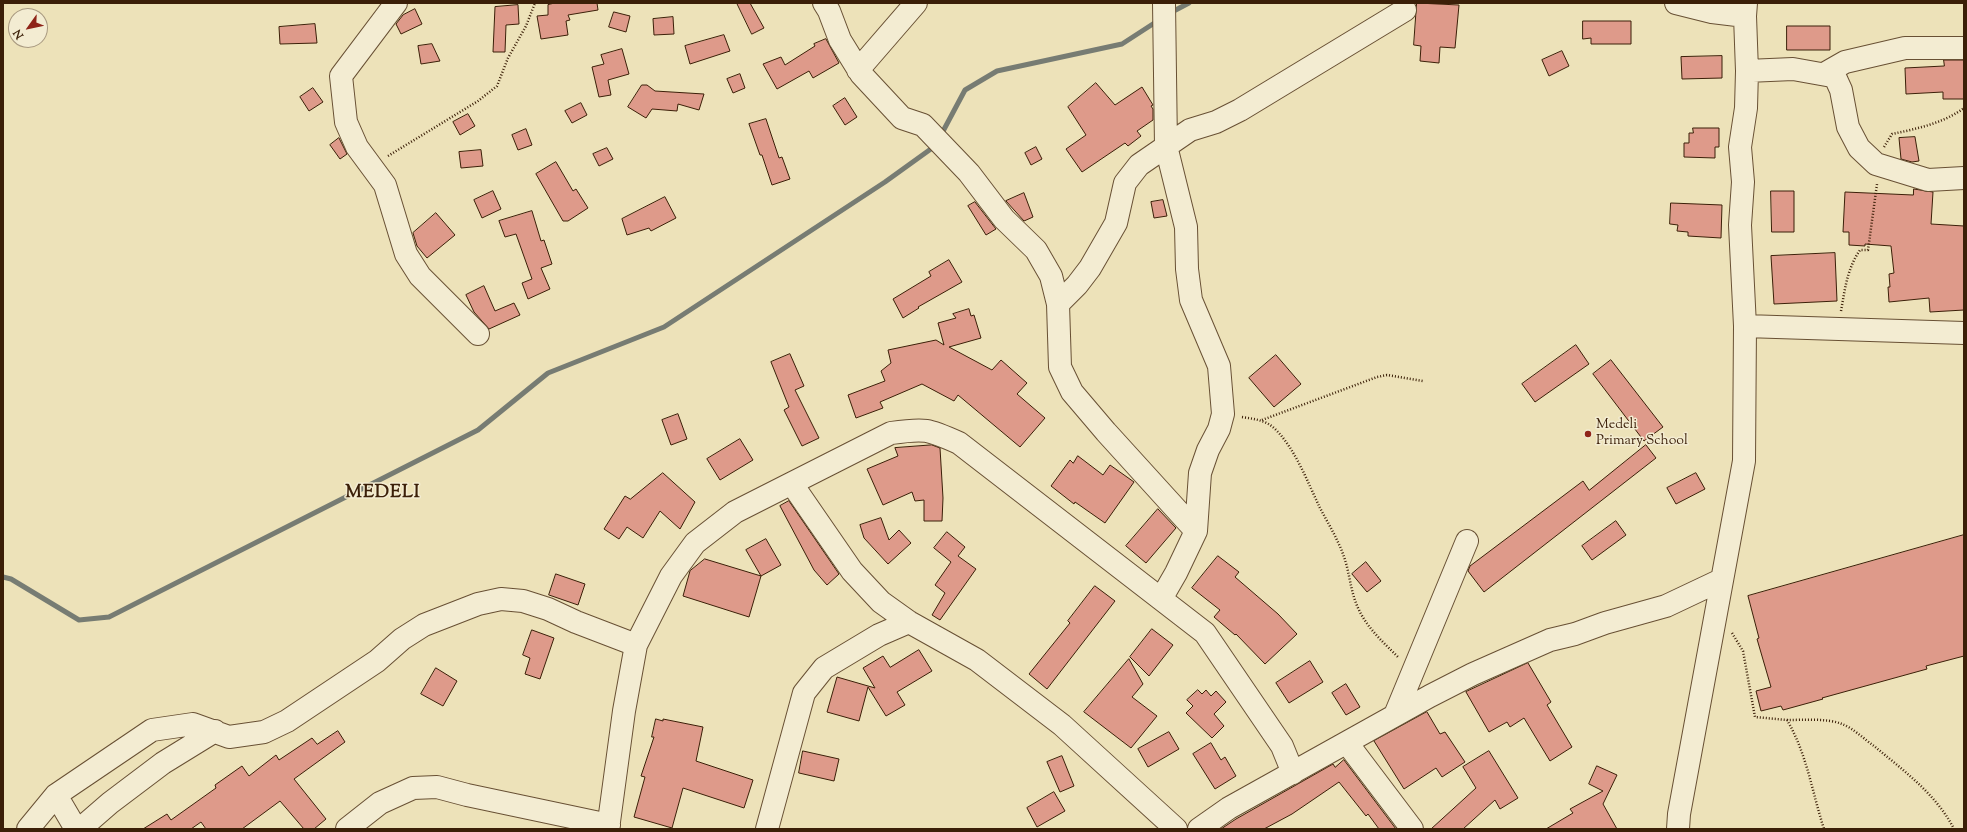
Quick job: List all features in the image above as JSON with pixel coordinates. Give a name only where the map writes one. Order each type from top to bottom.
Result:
[{"type":"street","points":[[396,3],[341,76],[346,122],[357,147],[384,185],[406,254],[420,276],[478,334]]},
{"type":"street","points":[[824,3],[829,11],[840,40],[858,70],[902,118],[923,125],[969,173],[1004,219],[1036,250],[1051,276],[1058,304],[1060,367],[1072,392],[1106,432],[1196,531]]},
{"type":"street","points":[[858,70],[916,3]]},
{"type":"street","points":[[1161,599],[1176,573],[1196,531],[1200,473],[1208,450],[1219,429],[1223,414],[1219,366],[1191,300],[1187,269],[1186,227],[1166,146],[1164,3]]},
{"type":"street","points":[[1676,3],[1712,12],[1745,9],[1747,71],[1746,108],[1740,147],[1743,182],[1740,225],[1745,326],[1744,461],[1679,814],[1678,829]]},
{"type":"street","points":[[1058,304],[1077,285],[1090,268],[1116,223],[1124,183],[1139,165],[1190,130],[1216,122],[1265,95],[1405,10]]},
{"type":"street","points":[[1824,74],[1845,62],[1905,48],[1964,48]]},
{"type":"street","points":[[1747,71],[1793,69],[1832,76],[1836,79],[1841,90],[1848,127],[1859,148],[1876,164],[1928,180],[1964,178]]},
{"type":"street","points":[[1745,326],[1964,333]]},
{"type":"street","points":[[347,829],[380,803],[413,788],[437,786],[467,795],[608,827],[624,711],[636,646],[671,576],[695,543],[735,512],[891,433],[917,429],[933,431],[959,443],[1205,633],[1282,746],[1293,773]]},
{"type":"street","points":[[792,484],[852,571],[880,602],[909,622],[977,660],[1062,725],[1174,828]]},
{"type":"street","points":[[1395,715],[1467,541]]},
{"type":"street","points":[[1199,829],[1229,808],[1395,715],[1473,674],[1550,640],[1576,634],[1605,623],[1666,606],[1721,580]]},
{"type":"street","points":[[28,829],[56,795],[152,730],[193,724],[229,737],[264,732],[287,721],[377,661],[402,639],[424,625],[478,604],[501,599],[523,601],[548,609],[636,646]]},
{"type":"street","points":[[767,829],[804,693],[824,668],[879,635],[909,622]]},
{"type":"street","points":[[80,829],[110,803],[163,763],[215,732]]},
{"type":"street","points":[[1347,743],[1412,829]]},
{"type":"street","points":[[56,795],[76,829]]},
{"type":"path","points":[[371,166],[478,101],[497,86],[508,58],[526,26],[536,3]]},
{"type":"path","points":[[1838,329],[1849,269],[1860,250],[1868,250],[1877,192],[1876,164],[1892,134],[1919,128],[1956,114],[1964,108]]},
{"type":"path","points":[[1262,420],[1377,377],[1387,375],[1423,381]]},
{"type":"path","points":[[1223,414],[1262,420],[1275,429],[1297,462],[1344,555],[1351,592],[1366,623],[1413,672]]},
{"type":"path","points":[[1717,609],[1743,651],[1755,716],[1787,720],[1813,720],[1841,724],[1847,727],[1905,771],[1932,797],[1954,829]]},
{"type":"path","points":[[1787,720],[1799,743],[1824,829]]},
{"type":"building","points":[[555,3],[597,3],[598,10],[568,15],[570,20],[566,21],[568,35],[541,39],[537,16],[548,15],[548,5]]},
{"type":"building","points":[[737,3],[750,3],[764,28],[752,34]]},
{"type":"building","points":[[1417,3],[1459,5],[1455,48],[1440,47],[1439,63],[1420,61],[1421,46],[1414,45]]},
{"type":"building","points":[[518,5],[519,24],[506,25],[505,52],[493,52],[495,7]]},
{"type":"building","points":[[415,9],[422,24],[401,34],[396,24],[403,15]]},
{"type":"building","points":[[614,12],[630,16],[626,32],[609,27]]},
{"type":"building","points":[[673,17],[674,34],[654,35],[653,19]]},
{"type":"building","points":[[1583,21],[1631,21],[1631,44],[1591,44],[1591,38],[1583,39]]},
{"type":"building","points":[[315,24],[317,43],[280,44],[279,27]]},
{"type":"building","points":[[1787,26],[1830,26],[1830,50],[1787,50]]},
{"type":"building","points":[[724,35],[730,51],[690,64],[685,46]]},
{"type":"building","points":[[826,39],[839,63],[813,78],[809,71],[777,89],[763,64],[781,57],[785,65],[815,46],[814,44]]},
{"type":"building","points":[[432,44],[440,61],[421,64],[418,46]]},
{"type":"building","points":[[622,49],[629,74],[608,80],[611,95],[599,97],[592,67],[604,64],[601,55]]},
{"type":"building","points":[[1562,51],[1569,66],[1549,76],[1542,60]]},
{"type":"building","points":[[1722,56],[1722,78],[1682,79],[1681,57]]},
{"type":"building","points":[[1944,60],[1964,60],[1964,99],[1943,99],[1943,92],[1906,94],[1905,68],[1944,66]]},
{"type":"building","points":[[740,74],[745,88],[733,93],[727,79]]},
{"type":"building","points":[[1096,83],[1115,105],[1142,87],[1153,105],[1151,106],[1153,109],[1153,120],[1137,131],[1141,136],[1128,146],[1125,143],[1082,172],[1066,149],[1086,135],[1068,107]]},
{"type":"building","points":[[642,85],[647,85],[655,91],[704,94],[699,110],[678,104],[677,111],[652,109],[646,118],[628,107]]},
{"type":"building","points":[[313,88],[323,102],[309,111],[300,97]]},
{"type":"building","points":[[845,98],[857,117],[845,125],[833,106]]},
{"type":"building","points":[[581,103],[587,115],[572,123],[565,111]]},
{"type":"building","points":[[468,114],[475,126],[460,135],[453,122]]},
{"type":"building","points":[[766,119],[779,158],[782,157],[790,179],[772,185],[762,155],[760,155],[749,124]]},
{"type":"building","points":[[1693,128],[1719,128],[1719,147],[1715,147],[1715,158],[1684,157],[1684,143],[1689,143],[1689,133],[1693,133]]},
{"type":"building","points":[[526,129],[532,145],[518,150],[512,135]]},
{"type":"building","points":[[1915,137],[1919,161],[1912,162],[1901,159],[1899,138]]},
{"type":"building","points":[[339,138],[347,154],[340,159],[330,145]]},
{"type":"building","points":[[1036,147],[1042,159],[1031,165],[1025,153]]},
{"type":"building","points":[[607,148],[613,159],[599,166],[593,154]]},
{"type":"building","points":[[481,150],[483,166],[461,168],[459,152]]},
{"type":"building","points":[[556,162],[573,191],[576,189],[588,208],[568,221],[563,221],[536,174]]},
{"type":"building","points":[[1914,189],[1933,192],[1931,224],[1964,226],[1964,310],[1930,312],[1929,298],[1889,302],[1889,274],[1894,273],[1891,246],[1865,244],[1865,246],[1849,245],[1849,232],[1843,232],[1845,192],[1913,195]]},
{"type":"building","points":[[493,191],[501,209],[482,218],[474,200]]},
{"type":"building","points":[[1771,191],[1794,191],[1794,232],[1772,232]]},
{"type":"building","points":[[1024,193],[1033,217],[1024,221],[1006,201]]},
{"type":"building","points":[[665,197],[676,218],[651,231],[649,228],[627,235],[622,219]]},
{"type":"building","points":[[1163,200],[1167,216],[1154,218],[1151,202]]},
{"type":"building","points":[[975,202],[996,229],[986,235],[968,206]]},
{"type":"building","points":[[1671,203],[1722,205],[1721,238],[1688,236],[1688,232],[1677,231],[1678,225],[1670,224]]},
{"type":"building","points":[[532,211],[541,241],[544,240],[552,264],[541,268],[550,289],[528,299],[522,283],[532,279],[516,234],[505,237],[499,221]]},
{"type":"building","points":[[436,213],[455,235],[427,258],[417,246],[413,233]]},
{"type":"building","points":[[1835,253],[1837,301],[1774,304],[1771,256]]},
{"type":"building","points":[[949,260],[962,282],[918,307],[919,308],[903,318],[893,299],[931,276],[929,272]]},
{"type":"building","points":[[484,286],[495,311],[514,303],[520,315],[489,329],[474,312],[466,295]]},
{"type":"building","points":[[969,309],[971,316],[974,315],[981,338],[949,347],[992,370],[1001,360],[1027,383],[1017,394],[1045,418],[1020,447],[958,395],[954,401],[922,384],[880,402],[883,408],[856,418],[848,395],[885,381],[881,371],[891,363],[888,350],[936,340],[944,345],[938,323],[956,318],[953,314]]},
{"type":"building","points":[[1576,345],[1589,364],[1535,402],[1522,384]]},
{"type":"building","points":[[790,354],[804,386],[795,390],[819,438],[802,446],[784,410],[789,407],[771,362]]},
{"type":"building","points":[[1276,355],[1301,384],[1274,407],[1249,378]]},
{"type":"building","points":[[1611,360],[1663,427],[1644,441],[1593,374]]},
{"type":"building","points":[[678,414],[687,439],[671,445],[662,420]]},
{"type":"building","points":[[740,439],[753,460],[720,480],[707,459]]},
{"type":"building","points":[[932,445],[940,448],[943,498],[942,521],[924,521],[924,500],[915,501],[912,492],[883,505],[867,469],[898,456],[895,448]]},
{"type":"building","points":[[1646,445],[1656,458],[1484,592],[1468,571],[1470,566],[1583,481],[1589,490]]},
{"type":"building","points":[[1078,456],[1103,475],[1110,465],[1134,482],[1105,523],[1075,502],[1074,504],[1051,486],[1070,460],[1073,463]]},
{"type":"building","points":[[663,473],[695,502],[680,529],[660,511],[643,538],[627,527],[619,539],[604,529],[625,496],[630,499]]},
{"type":"building","points":[[1696,473],[1705,489],[1676,504],[1667,488]]},
{"type":"building","points":[[789,501],[839,574],[827,585],[814,570],[780,506]]},
{"type":"building","points":[[1158,509],[1176,528],[1146,563],[1126,546]]},
{"type":"building","points":[[881,518],[889,540],[899,530],[911,543],[888,564],[864,538],[860,525]]},
{"type":"building","points":[[1616,521],[1626,535],[1592,560],[1582,546]]},
{"type":"building","points":[[947,532],[965,547],[958,556],[976,569],[940,620],[932,615],[945,593],[935,585],[951,562],[934,548]]},
{"type":"building","points":[[1964,535],[1964,656],[1926,666],[1927,669],[1783,710],[1781,706],[1761,711],[1756,691],[1771,687],[1757,639],[1759,638],[1748,596]]},
{"type":"building","points":[[766,539],[781,565],[761,576],[746,550]]},
{"type":"building","points":[[1218,556],[1239,572],[1235,577],[1278,614],[1297,634],[1265,664],[1236,634],[1235,635],[1214,617],[1220,610],[1192,588]]},
{"type":"building","points":[[705,559],[761,576],[749,617],[683,596],[690,571]]},
{"type":"building","points":[[1366,562],[1381,581],[1367,592],[1352,574]]},
{"type":"building","points":[[556,574],[585,584],[578,605],[549,595]]},
{"type":"building","points":[[1095,586],[1115,601],[1047,689],[1029,674],[1070,623],[1068,621]]},
{"type":"building","points":[[1152,629],[1173,645],[1149,676],[1130,657]]},
{"type":"building","points":[[532,630],[554,638],[540,679],[525,674],[530,658],[523,655]]},
{"type":"building","points":[[919,650],[932,671],[897,692],[905,705],[886,716],[868,687],[859,721],[827,712],[837,677],[875,688],[863,668],[883,656],[890,667]]},
{"type":"building","points":[[1129,659],[1143,684],[1132,697],[1157,716],[1131,748],[1084,712]]},
{"type":"building","points":[[1310,661],[1323,682],[1289,703],[1276,683]]},
{"type":"building","points":[[1528,663],[1551,702],[1547,705],[1572,747],[1550,761],[1524,718],[1510,727],[1507,722],[1489,732],[1466,692]]},
{"type":"building","points":[[436,668],[457,681],[443,706],[421,694]]},
{"type":"building","points":[[1346,684],[1360,707],[1346,715],[1332,693]]},
{"type":"building","points":[[1198,690],[1202,694],[1206,690],[1211,696],[1216,691],[1226,702],[1214,714],[1224,726],[1212,738],[1186,713],[1193,706],[1187,700]]},
{"type":"building","points":[[1427,712],[1440,734],[1445,732],[1465,762],[1442,777],[1436,768],[1404,789],[1374,741]]},
{"type":"building","points":[[656,719],[703,727],[696,761],[753,780],[744,808],[683,788],[672,828],[634,817],[645,777],[641,776],[654,737],[652,737]]},
{"type":"building","points":[[338,731],[345,742],[294,779],[326,819],[314,829],[304,829],[280,801],[242,829],[206,829],[201,822],[191,829],[143,829],[167,814],[171,820],[216,788],[215,785],[242,766],[249,776],[276,755],[279,760],[312,738],[317,744]]},
{"type":"building","points":[[1169,732],[1179,749],[1148,767],[1138,749]]},
{"type":"building","points":[[1211,743],[1221,760],[1225,757],[1236,776],[1215,789],[1193,754]]},
{"type":"building","points":[[803,751],[839,759],[834,781],[799,773]]},
{"type":"building","points":[[1489,751],[1518,798],[1500,809],[1495,800],[1463,829],[1431,829],[1476,788],[1463,767]]},
{"type":"building","points":[[1062,756],[1074,786],[1060,792],[1047,762]]},
{"type":"building","points":[[1344,760],[1396,829],[1379,829],[1368,814],[1366,816],[1339,782],[1292,814],[1264,829],[1221,829],[1333,764],[1335,767]]},
{"type":"building","points":[[1597,766],[1617,775],[1603,804],[1617,829],[1546,829],[1573,813],[1570,809],[1603,791],[1589,784]]},
{"type":"building","points":[[1054,792],[1065,811],[1037,827],[1027,808]]},
{"type":"waterway","points":[[1170,13],[1189,3]]},
{"type":"waterway","points":[[941,135],[965,90],[997,71],[1122,44],[1159,20]]},
{"type":"waterway","points":[[3,577],[11,579],[79,620],[109,617],[478,430],[548,373],[664,327],[885,182],[935,146]]},
{"type":"place","name":"Medeli Primary School","points":[[1588,434]]},
{"type":"district","name":"MEDELI","points":[[383,494]]}]
